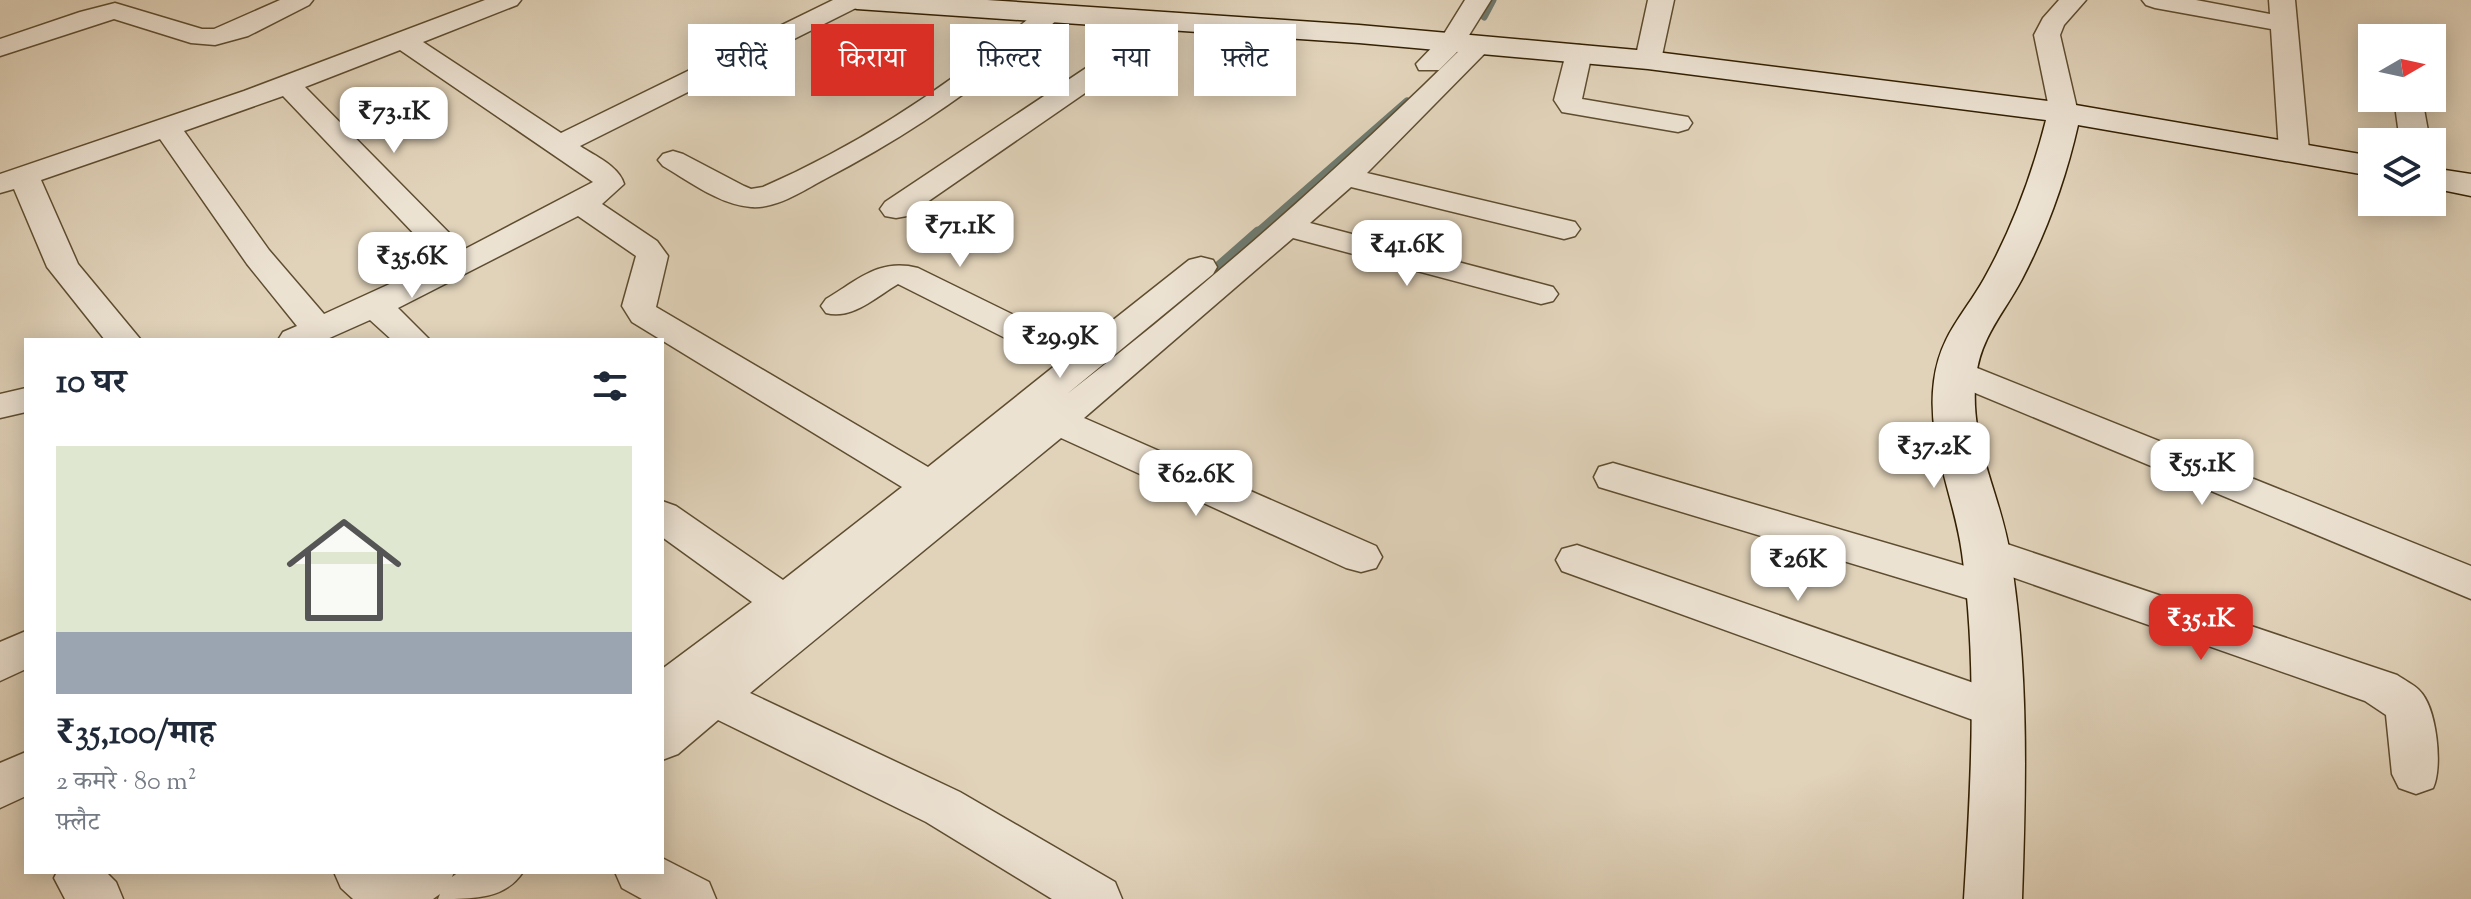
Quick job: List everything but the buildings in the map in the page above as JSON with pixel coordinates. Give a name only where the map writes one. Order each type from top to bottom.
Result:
[{"type":"street","points":[[0,48],[115,11],[200,37],[215,37],[239,30],[300,0]]},
{"type":"street","points":[[122,338],[63,267],[12,180],[167,128],[508,0]]},
{"type":"street","points":[[560,145],[855,0],[1466,43],[1648,60],[2064,113],[2358,163]]},
{"type":"street","points":[[664,738],[1057,421],[1376,149],[1466,43],[1478,0]]},
{"type":"street","points":[[1648,60],[1661,0]]},
{"type":"street","points":[[2155,0],[2283,12],[2294,151]]},
{"type":"street","points":[[1993,899],[2000,759],[1987,571],[1954,432],[1953,415],[1957,372],[1967,333],[2002,280],[2054,159],[2064,113],[2047,35],[2063,1]]},
{"type":"street","points":[[673,160],[745,197],[776,192],[872,143],[942,100],[974,79],[1049,14]]},
{"type":"street","points":[[896,209],[1173,21]]},
{"type":"street","points":[[167,128],[258,257],[307,335],[461,264],[580,203],[609,184],[608,178],[404,41]]},
{"type":"street","points":[[664,692],[783,602],[1083,363],[1341,152],[1466,43]]},
{"type":"street","points":[[1579,53],[1568,100],[1572,106],[1678,123]]},
{"type":"street","points":[[287,84],[461,264]]},
{"type":"street","points":[[1343,176],[1564,229]]},
{"type":"street","points":[[2446,181],[2471,185]]},
{"type":"street","points":[[580,203],[646,248],[652,256],[639,306],[644,314],[930,486]]},
{"type":"street","points":[[1287,227],[1541,294]]},
{"type":"street","points":[[838,306],[887,276],[896,273],[906,275],[1083,363]]},
{"type":"street","points":[[375,306],[411,338]]},
{"type":"street","points":[[1957,372],[2471,583]]},
{"type":"street","points":[[0,406],[24,400]]},
{"type":"street","points":[[1057,421],[1361,557]]},
{"type":"street","points":[[1613,477],[1987,571],[2381,688],[2402,702],[2408,710],[2416,774]]},
{"type":"street","points":[[664,517],[783,602]]},
{"type":"street","points":[[1577,560],[1998,710]]},
{"type":"street","points":[[0,663],[24,649]]},
{"type":"street","points":[[714,697],[943,807],[1097,899]]},
{"type":"street","points":[[0,787],[24,773]]},
{"type":"street","points":[[361,874],[391,899],[426,874]]},
{"type":"street","points":[[463,899],[495,874]]},
{"type":"street","points":[[644,874],[691,899]]},
{"type":"waterway","points":[[1484,17],[1493,0]]},
{"type":"waterway","points":[[1256,233],[1407,101]]},
{"type":"waterway","points":[[1160,317],[1258,231]]}]
